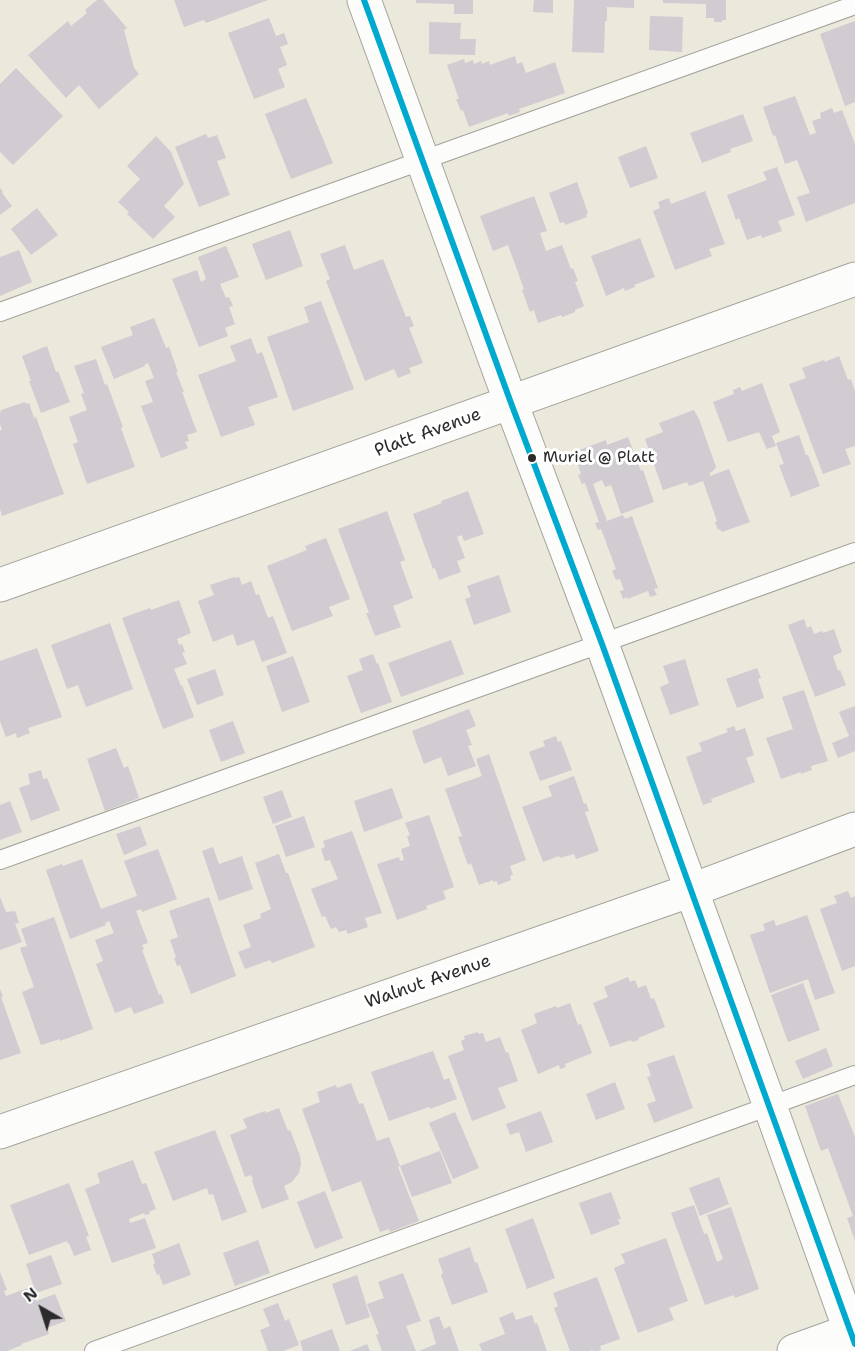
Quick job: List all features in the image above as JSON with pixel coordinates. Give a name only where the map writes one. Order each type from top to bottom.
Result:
[{"type":"street","points":[[364,0],[602,644],[853,1334],[794,1351]]},
{"type":"street","name":"Platt Avenue","points":[[0,585],[855,279]]},
{"type":"street","name":"Walnut Avenue","points":[[0,1132],[692,890],[855,829]]},
{"type":"lane","points":[[0,312],[855,5]]},
{"type":"lane","points":[[0,860],[855,552]]},
{"type":"lane","points":[[94,1351],[855,1075]]},
{"type":"building","points":[[97,0],[103,0],[127,28],[124,30],[134,68],[139,74],[99,109],[79,85],[66,98],[28,55],[68,21],[71,26],[87,13],[85,10]]},
{"type":"building","points":[[174,0],[268,0],[206,23],[204,20],[184,27]]},
{"type":"building","points":[[416,0],[473,0],[473,14],[454,14],[454,4],[416,3]]},
{"type":"building","points":[[534,0],[553,0],[553,13],[533,12]]},
{"type":"building","points":[[574,0],[634,0],[634,8],[607,7],[604,53],[572,52]]},
{"type":"building","points":[[663,0],[726,0],[726,20],[714,22],[714,18],[706,18],[706,4],[663,3]]},
{"type":"building","points":[[650,16],[683,17],[682,52],[649,50]]},
{"type":"building","points":[[269,18],[276,36],[284,33],[288,44],[280,47],[287,65],[278,69],[285,87],[254,99],[228,33]]},
{"type":"building","points":[[855,21],[855,102],[845,106],[820,34]]},
{"type":"building","points":[[429,22],[461,23],[460,39],[476,39],[475,55],[429,54]]},
{"type":"building","points":[[515,56],[517,64],[522,62],[526,73],[555,62],[565,93],[519,109],[520,112],[509,116],[508,113],[469,127],[456,99],[459,99],[447,65],[464,59],[465,63],[473,60],[474,64],[489,61],[490,65]]},
{"type":"building","points":[[16,68],[63,116],[13,165],[0,152],[0,84]]},
{"type":"building","points":[[795,96],[810,135],[816,133],[812,121],[821,118],[820,113],[832,108],[834,113],[842,110],[855,144],[855,203],[806,222],[797,197],[810,193],[797,160],[785,164],[763,107]]},
{"type":"building","points":[[306,98],[333,163],[291,179],[265,114]]},
{"type":"building","points":[[743,114],[753,141],[702,163],[690,133]]},
{"type":"building","points":[[206,134],[208,138],[217,135],[226,158],[217,161],[230,195],[199,207],[175,147]]},
{"type":"building","points":[[156,136],[171,152],[184,184],[164,206],[175,217],[153,239],[118,202],[140,179],[127,166]]},
{"type":"building","points":[[646,146],[658,178],[630,188],[618,157]]},
{"type":"building","points":[[777,167],[795,215],[778,221],[782,231],[747,240],[739,218],[736,220],[727,195],[767,180],[763,172]]},
{"type":"building","points":[[577,182],[588,213],[587,217],[565,225],[564,222],[560,223],[549,193]]},
{"type":"building","points":[[0,188],[12,206],[0,215]]},
{"type":"building","points":[[705,191],[725,244],[709,249],[712,256],[675,270],[653,211],[660,208],[658,202],[669,198],[671,204]]},
{"type":"building","points":[[534,196],[547,231],[540,233],[546,251],[562,245],[578,281],[575,282],[584,306],[562,317],[561,315],[538,323],[534,310],[530,312],[508,245],[493,251],[480,216]]},
{"type":"building","points":[[37,208],[58,235],[31,255],[11,229]]},
{"type":"building","points":[[290,230],[303,266],[266,280],[252,244]]},
{"type":"building","points":[[640,238],[655,277],[625,291],[624,288],[606,296],[591,256]]},
{"type":"building","points":[[345,245],[354,270],[383,259],[406,317],[410,316],[414,326],[409,328],[423,363],[409,368],[411,373],[398,378],[394,369],[365,381],[326,281],[330,279],[320,254]]},
{"type":"building","points":[[226,246],[239,277],[220,284],[226,298],[229,297],[233,306],[229,307],[235,324],[225,328],[228,336],[199,347],[172,279],[197,270],[201,282],[206,279],[198,257]]},
{"type":"building","points":[[19,250],[32,282],[0,296],[0,257]]},
{"type":"building","points":[[321,301],[354,389],[293,411],[267,337],[309,322],[304,307]]},
{"type":"building","points":[[154,318],[166,348],[169,347],[197,432],[187,435],[189,441],[185,442],[188,448],[161,458],[141,406],[153,402],[145,381],[154,378],[148,363],[114,379],[101,347],[133,335],[130,327]]},
{"type":"building","points":[[251,338],[257,354],[262,352],[278,397],[248,407],[255,425],[221,437],[198,375],[236,361],[230,346]]},
{"type":"building","points":[[47,346],[70,402],[41,413],[22,356]]},
{"type":"building","points":[[839,356],[855,391],[855,446],[845,449],[851,464],[823,474],[789,384],[806,378],[802,368]]},
{"type":"building","points":[[96,359],[123,427],[121,428],[135,467],[87,484],[73,444],[78,442],[69,417],[87,410],[81,394],[84,393],[74,366]]},
{"type":"building","points":[[762,383],[780,432],[772,436],[776,446],[767,449],[759,432],[728,442],[713,402],[734,394],[733,390],[740,387],[742,391]]},
{"type":"building","points":[[25,402],[29,403],[34,418],[36,417],[64,494],[2,516],[0,509],[0,430],[2,430],[0,414],[1,410]]},
{"type":"building","points":[[694,410],[716,467],[710,476],[729,469],[750,522],[722,532],[718,530],[703,481],[689,486],[687,482],[663,490],[645,439],[663,432],[659,423]]},
{"type":"building","points":[[799,435],[820,486],[791,497],[779,465],[784,464],[776,443]]},
{"type":"building","points":[[628,437],[654,502],[621,514],[611,485],[605,487],[602,480],[593,484],[607,521],[623,515],[625,519],[632,516],[658,588],[654,589],[657,595],[650,597],[648,591],[623,599],[620,591],[624,590],[620,579],[616,580],[612,571],[616,569],[601,529],[598,530],[595,523],[599,522],[585,483],[582,484],[578,475],[581,474],[574,452],[606,440],[607,445]]},
{"type":"building","points":[[468,491],[484,534],[464,541],[462,535],[457,537],[465,558],[457,561],[461,572],[439,580],[413,514]]},
{"type":"building","points":[[387,511],[405,560],[400,562],[413,598],[393,606],[401,627],[375,636],[366,613],[369,613],[338,529]]},
{"type":"building","points":[[326,538],[350,599],[329,607],[333,616],[292,631],[267,566],[307,550],[305,546]]},
{"type":"building","points":[[499,575],[511,612],[474,625],[465,599],[471,597],[467,586]]},
{"type":"building","points":[[239,577],[242,585],[251,581],[256,595],[259,594],[268,618],[273,616],[287,653],[262,662],[254,640],[237,646],[233,634],[213,642],[198,601],[214,595],[210,585]]},
{"type":"building","points":[[179,600],[191,633],[177,639],[179,645],[182,644],[185,652],[182,653],[187,664],[174,669],[194,717],[163,729],[122,618]]},
{"type":"building","points":[[804,619],[807,628],[811,626],[814,634],[834,629],[842,652],[833,656],[846,685],[815,697],[788,625]]},
{"type":"building","points":[[110,623],[133,689],[86,707],[78,685],[67,689],[51,645]]},
{"type":"building","points":[[451,640],[464,674],[401,697],[388,663]]},
{"type":"building","points":[[37,648],[62,717],[28,728],[30,733],[17,738],[16,733],[6,737],[0,721],[0,661]]},
{"type":"building","points":[[373,654],[392,702],[361,713],[347,676],[363,670],[359,659]]},
{"type":"building","points":[[293,656],[310,702],[282,712],[266,666]]},
{"type":"building","points":[[685,659],[699,705],[670,715],[660,687],[669,683],[663,666]]},
{"type":"building","points":[[757,668],[764,698],[737,708],[726,679]]},
{"type":"building","points":[[215,669],[224,695],[197,705],[187,679]]},
{"type":"building","points":[[804,690],[828,761],[811,766],[812,770],[781,779],[766,738],[793,729],[782,697]]},
{"type":"building","points":[[855,706],[855,751],[838,758],[832,743],[849,736],[839,712]]},
{"type":"building","points":[[469,709],[476,726],[466,730],[472,745],[468,746],[476,766],[448,776],[441,757],[424,764],[412,731]]},
{"type":"building","points":[[233,721],[245,753],[221,762],[209,730]]},
{"type":"building","points":[[734,726],[736,731],[745,728],[754,755],[746,758],[755,782],[711,799],[712,802],[703,805],[686,757],[702,751],[699,743],[728,732],[726,729]]},
{"type":"building","points":[[556,736],[558,742],[561,741],[572,770],[540,781],[529,752],[545,746],[543,741]]},
{"type":"building","points":[[116,748],[124,768],[128,766],[139,798],[105,811],[87,759]]},
{"type":"building","points":[[489,754],[526,860],[510,866],[513,875],[510,876],[511,880],[498,885],[497,881],[493,882],[493,880],[479,885],[471,863],[468,865],[458,837],[462,836],[445,789],[482,776],[476,759]]},
{"type":"building","points":[[41,770],[43,779],[47,778],[60,810],[31,821],[19,788],[30,784],[28,774]]},
{"type":"building","points":[[574,776],[584,804],[586,803],[589,811],[585,812],[599,851],[576,859],[574,854],[560,858],[559,856],[543,862],[522,807],[552,796],[548,786]]},
{"type":"building","points":[[392,788],[403,818],[364,832],[354,801]]},
{"type":"building","points":[[282,790],[292,817],[273,824],[263,797]]},
{"type":"building","points":[[10,801],[22,832],[0,840],[0,805]]},
{"type":"building","points":[[429,815],[454,887],[443,891],[446,899],[397,920],[377,864],[399,857],[400,861],[404,860],[401,849],[410,846],[407,836],[410,835],[405,823]]},
{"type":"building","points":[[304,816],[315,847],[286,857],[275,826]]},
{"type":"building","points":[[140,826],[147,845],[124,855],[116,834]]},
{"type":"building","points":[[352,831],[382,913],[365,918],[368,927],[348,934],[346,930],[339,932],[336,927],[331,929],[325,916],[322,917],[311,889],[338,879],[330,860],[325,861],[321,849],[325,847],[323,841]]},
{"type":"building","points":[[213,847],[219,864],[242,856],[253,889],[219,901],[202,851]]},
{"type":"building","points":[[158,849],[177,899],[142,912],[141,909],[136,911],[148,943],[142,945],[144,949],[142,950],[164,1003],[134,1014],[131,1007],[115,1013],[96,964],[103,961],[95,940],[114,933],[109,921],[105,923],[106,925],[70,939],[46,870],[82,859],[101,909],[137,896],[124,861]]},
{"type":"building","points":[[279,854],[315,947],[272,963],[270,960],[245,969],[238,952],[251,947],[243,925],[261,918],[260,914],[271,909],[255,863]]},
{"type":"building","points":[[848,891],[851,898],[855,896],[855,966],[842,971],[820,909],[837,903],[834,896]]},
{"type":"building","points":[[0,897],[6,912],[15,911],[19,923],[15,924],[22,942],[0,950]]},
{"type":"building","points":[[209,897],[236,976],[191,994],[180,965],[177,966],[174,958],[176,957],[170,940],[178,937],[169,911]]},
{"type":"building","points":[[807,915],[835,993],[815,1000],[808,979],[770,993],[750,935],[765,930],[763,924],[774,920],[776,926]]},
{"type":"building","points":[[54,917],[93,1029],[41,1045],[22,992],[34,987],[20,948],[27,946],[21,929]]},
{"type":"building","points":[[628,977],[630,982],[635,980],[638,988],[646,985],[651,999],[654,998],[665,1027],[638,1038],[639,1040],[632,1042],[631,1040],[610,1047],[593,1003],[608,997],[604,987]]},
{"type":"building","points":[[803,983],[820,1030],[788,1042],[771,995]]},
{"type":"building","points":[[0,989],[21,1053],[0,1060]]},
{"type":"building","points":[[570,1003],[592,1053],[565,1064],[566,1067],[560,1069],[559,1065],[538,1074],[521,1030],[537,1023],[534,1014]]},
{"type":"building","points":[[483,1033],[486,1042],[500,1037],[518,1081],[498,1088],[506,1108],[472,1121],[448,1056],[464,1050],[461,1041],[465,1039],[464,1036]]},
{"type":"building","points":[[826,1048],[833,1066],[803,1079],[795,1061]]},
{"type":"building","points":[[433,1051],[444,1080],[449,1078],[457,1099],[389,1121],[371,1072]]},
{"type":"building","points":[[674,1055],[693,1108],[654,1123],[647,1104],[656,1101],[647,1077],[651,1076],[647,1064]]},
{"type":"building","points":[[615,1082],[625,1109],[596,1120],[586,1094]]},
{"type":"building","points":[[351,1083],[359,1104],[363,1103],[377,1141],[389,1137],[419,1221],[390,1232],[389,1229],[380,1232],[361,1181],[332,1192],[302,1109],[320,1102],[317,1092],[336,1085],[337,1088]]},
{"type":"building","points":[[838,1094],[855,1137],[855,1241],[847,1218],[853,1216],[828,1148],[821,1151],[805,1106]]},
{"type":"building","points":[[279,1108],[288,1131],[290,1130],[301,1164],[299,1173],[292,1182],[284,1186],[289,1199],[262,1209],[251,1175],[245,1177],[230,1135],[247,1128],[243,1119]]},
{"type":"building","points":[[541,1111],[553,1142],[526,1152],[519,1132],[510,1135],[506,1124]]},
{"type":"building","points":[[455,1112],[479,1168],[453,1179],[429,1123]]},
{"type":"building","points":[[215,1130],[247,1212],[222,1221],[213,1194],[209,1195],[207,1188],[173,1201],[154,1152]]},
{"type":"building","points":[[440,1151],[452,1183],[412,1197],[400,1166]]},
{"type":"building","points":[[133,1160],[142,1184],[146,1183],[156,1209],[149,1212],[150,1214],[145,1215],[144,1213],[129,1219],[130,1223],[145,1218],[156,1248],[112,1263],[85,1189],[100,1183],[97,1173]]},
{"type":"building","points":[[719,1177],[729,1204],[700,1216],[689,1188]]},
{"type":"building","points":[[69,1183],[89,1236],[86,1237],[91,1250],[74,1256],[67,1241],[29,1255],[10,1205]]},
{"type":"building","points":[[325,1191],[343,1238],[315,1249],[297,1202]]},
{"type":"building","points":[[611,1192],[621,1219],[618,1219],[620,1224],[591,1235],[579,1203]]},
{"type":"building","points":[[694,1205],[717,1262],[723,1259],[707,1215],[731,1207],[759,1289],[735,1298],[734,1295],[705,1305],[671,1213]]},
{"type":"building","points":[[533,1218],[555,1278],[527,1289],[505,1229]]},
{"type":"building","points":[[666,1238],[688,1301],[669,1308],[674,1320],[638,1333],[614,1268],[625,1263],[621,1254]]},
{"type":"building","points":[[258,1240],[270,1273],[235,1286],[223,1253]]},
{"type":"building","points":[[179,1243],[191,1275],[163,1285],[153,1265],[155,1263],[152,1254]]},
{"type":"building","points":[[470,1247],[488,1292],[452,1305],[438,1259]]},
{"type":"building","points":[[51,1255],[62,1284],[36,1293],[26,1264]]},
{"type":"building","points":[[0,1272],[7,1290],[4,1291],[6,1296],[31,1287],[36,1301],[55,1294],[66,1321],[47,1328],[49,1334],[7,1351],[0,1351]]},
{"type":"building","points":[[403,1273],[421,1321],[406,1326],[416,1351],[382,1351],[376,1335],[379,1334],[367,1304],[384,1298],[378,1282]]},
{"type":"building","points":[[357,1275],[370,1317],[346,1325],[332,1284]]},
{"type":"building","points":[[597,1277],[620,1339],[600,1346],[601,1350],[597,1351],[570,1351],[554,1308],[558,1306],[553,1293]]},
{"type":"building","points":[[278,1303],[285,1321],[289,1319],[299,1345],[283,1351],[268,1351],[260,1330],[270,1326],[263,1309]]},
{"type":"building","points":[[513,1312],[516,1320],[532,1315],[547,1351],[482,1351],[479,1344],[505,1334],[499,1318]]},
{"type":"building","points":[[439,1316],[444,1329],[450,1326],[459,1351],[419,1351],[436,1344],[429,1320]]},
{"type":"building","points":[[332,1329],[340,1351],[303,1351],[300,1341]]},
{"type":"building","points":[[367,1344],[370,1351],[350,1351]]},
{"type":"transit line","points":[[364,0],[511,403],[602,644],[855,1344]]},
{"type":"place","name":"Muriel @ Platt","points":[[532,458]]}]
